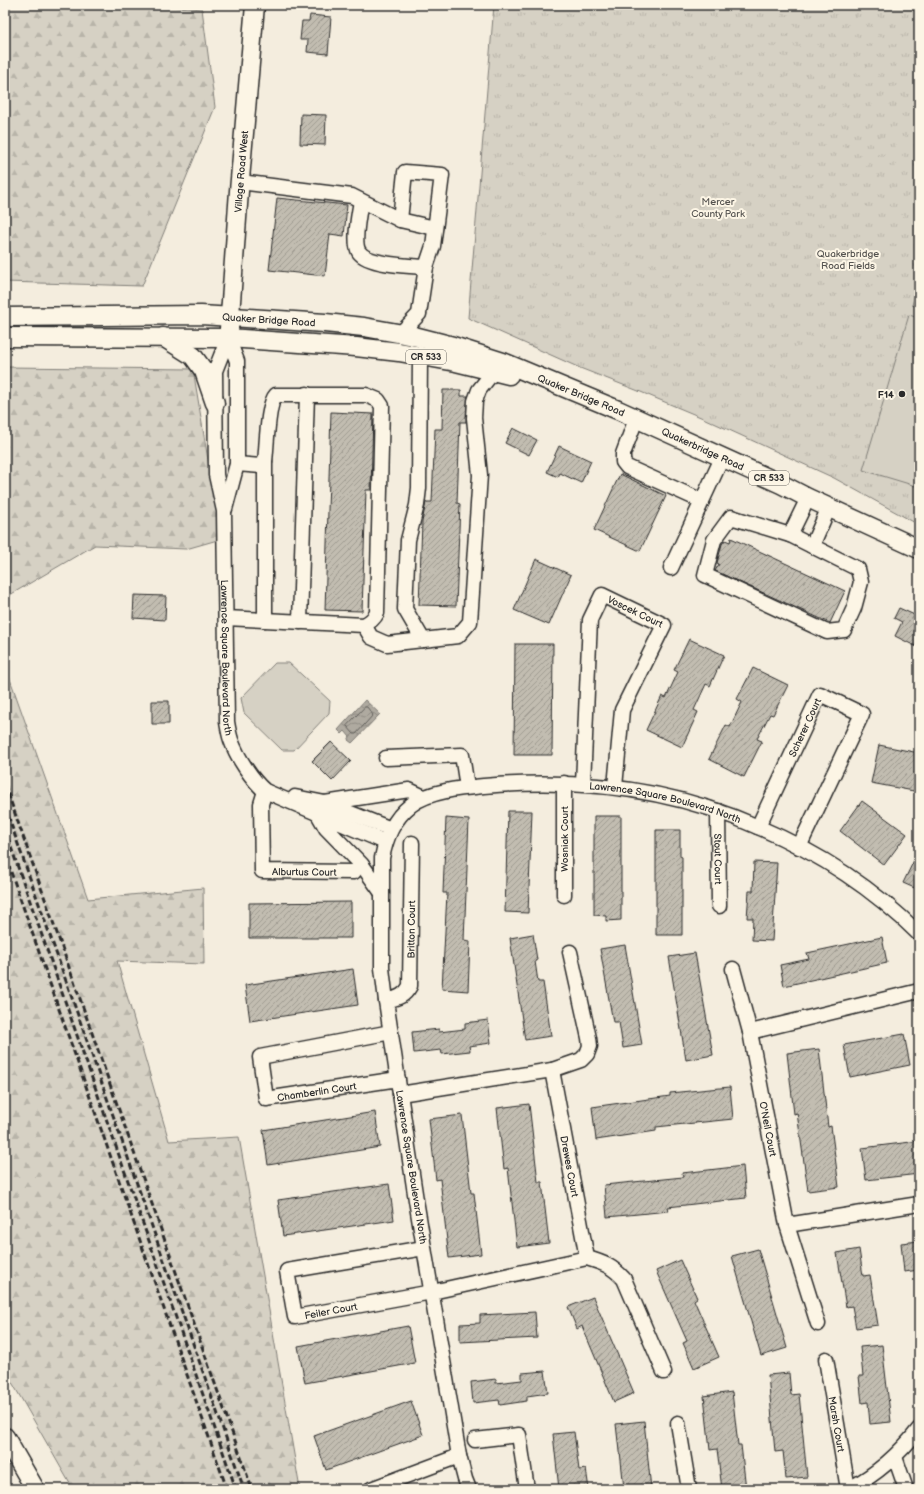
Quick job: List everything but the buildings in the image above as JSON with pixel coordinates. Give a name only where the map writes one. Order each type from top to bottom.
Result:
[{"type":"main road","name":"Village Road West","points":[[228,338],[255,5]]},
{"type":"main road","name":"Quaker Bridge Road","points":[[5,317],[201,315],[325,322],[364,327],[453,346],[503,362],[618,410]]},
{"type":"main road","name":"Quaker Bridge Road","points":[[5,337],[228,338],[356,347],[456,362],[494,371],[556,387],[618,410]]},
{"type":"main road","points":[[162,337],[193,356],[204,371],[215,403]]},
{"type":"main road","name":"Quakerbridge Road","points":[[618,410],[919,549]]},
{"type":"main road","points":[[5,1437],[34,1489]]},
{"type":"street","points":[[400,220],[405,172],[442,176],[433,246],[426,268],[419,314],[400,334]]},
{"type":"street","points":[[240,182],[352,196],[400,220],[435,228]]},
{"type":"street","points":[[361,201],[358,216],[356,246],[358,252],[363,257],[372,261],[426,268]]},
{"type":"street","name":"Lawrence Square Boulevard North","points":[[228,338],[215,371],[216,475],[224,512],[227,722],[230,740],[238,756],[259,786],[265,791]]},
{"type":"street","name":"Lawrence Square Boulevard North","points":[[224,512],[237,464],[237,361],[228,338]]},
{"type":"street","points":[[420,356],[419,488],[417,505],[408,540],[405,609],[423,640]]},
{"type":"street","points":[[364,625],[371,637],[386,644],[458,636],[470,622],[480,474],[474,418],[475,400],[479,390],[494,371]]},
{"type":"street","points":[[226,618],[300,622],[364,625],[371,621],[377,612],[382,406],[378,400],[366,395],[281,394],[275,396],[270,410],[263,464],[265,620]]},
{"type":"street","points":[[300,622],[307,394]]},
{"type":"street","points":[[636,419],[623,454],[623,462],[627,467],[702,501]]},
{"type":"street","points":[[670,568],[722,458]]},
{"type":"street","points":[[237,464],[263,464]]},
{"type":"street","points":[[790,535],[808,498]]},
{"type":"street","points":[[812,546],[829,507]]},
{"type":"street","points":[[731,517],[790,535],[858,570],[861,582],[854,608],[844,630],[827,632],[705,575],[714,540],[731,517]]},
{"type":"street","name":"Voscek Court","points":[[583,784],[590,620],[602,595],[664,625],[622,710],[615,787]]},
{"type":"street","name":"Scherer Court","points":[[758,827],[820,694],[862,714],[799,847]]},
{"type":"street","points":[[386,758],[462,755],[467,787]]},
{"type":"street","name":"Lawrence Square Boulevard North","points":[[469,1489],[459,1456],[424,1248],[382,968],[382,858],[388,836],[399,816],[411,805],[424,797],[467,787],[530,783],[564,783],[615,787],[685,801],[718,811],[758,827],[799,847],[847,876],[886,905],[919,934]]},
{"type":"street","name":"Wosniak Court","points":[[564,783],[564,895]]},
{"type":"street","points":[[321,808],[409,790],[424,797]]},
{"type":"street","points":[[265,791],[321,808],[388,836]]},
{"type":"street","name":"Alburtus Court","points":[[265,791],[261,804],[262,871],[354,872]]},
{"type":"street","points":[[321,808],[326,828],[362,866],[382,893]]},
{"type":"street","name":"Stout Court","points":[[718,811],[719,906]]},
{"type":"street","name":"Britton Court","points":[[386,1001],[400,998],[406,993],[410,986],[412,843]]},
{"type":"street","points":[[400,1094],[552,1070],[581,1060],[587,1054],[590,1046],[570,952]]},
{"type":"street","name":"O'Neil Court","points":[[733,969],[750,1032],[787,1225],[818,1324]]},
{"type":"street","points":[[750,1032],[919,991]]},
{"type":"street","name":"Chamberlin Court","points":[[391,1032],[260,1057],[266,1099],[398,1079]]},
{"type":"street","name":"Drewes Court","points":[[552,1070],[587,1258]]},
{"type":"street","points":[[787,1225],[919,1204]]},
{"type":"street","name":"Feiler Court","points":[[424,1248],[287,1271],[295,1317],[432,1292]]},
{"type":"street","points":[[432,1292],[587,1258],[605,1263],[616,1270],[624,1280],[664,1372]]},
{"type":"street","name":"Marsh Court","points":[[826,1359],[848,1489]]},
{"type":"street","points":[[678,1423],[689,1489]]},
{"type":"street","points":[[848,1489],[867,1479],[895,1457],[908,1444],[919,1429]]},
{"type":"street","points":[[475,1440],[519,1435],[528,1489]]},
{"type":"street","points":[[371,1489],[459,1456]]},
{"type":"street","points":[[895,1457],[906,1489]]},
{"type":"green space","points":[[5,5],[158,5],[202,9],[215,107],[142,286],[5,282]]},
{"type":"green space","name":"Mercer County Park","points":[[494,5],[919,5],[919,525],[834,478],[703,418],[580,368],[468,318]]},
{"type":"green space","points":[[919,282],[919,307],[912,305]]},
{"type":"green space","name":"F14","points":[[909,315],[919,318],[919,487],[863,470]]},
{"type":"green space","points":[[5,367],[193,369],[221,539],[186,549],[95,545],[8,596],[5,624]]},
{"type":"green space","points":[[275,663],[289,663],[330,701],[329,713],[294,750],[282,750],[244,713],[241,698]]},
{"type":"green space","points":[[5,665],[88,899],[203,888],[204,964],[117,961],[169,1141],[239,1137],[300,1489],[73,1489],[5,1370]]},
{"type":"water","points":[[365,700],[380,714],[352,743],[348,740],[350,737],[345,731],[342,734],[338,730]]},
{"type":"railway","points":[[5,785],[252,1489]]},
{"type":"railway","points":[[5,807],[244,1489]]},
{"type":"railway","points":[[5,830],[236,1489]]},
{"type":"railway","points":[[5,855],[227,1489]]},
{"type":"place","name":"F14","points":[[902,394]]},
{"type":"park label","name":"Quakerbridge Road Fields","points":[[848,258]]}]
